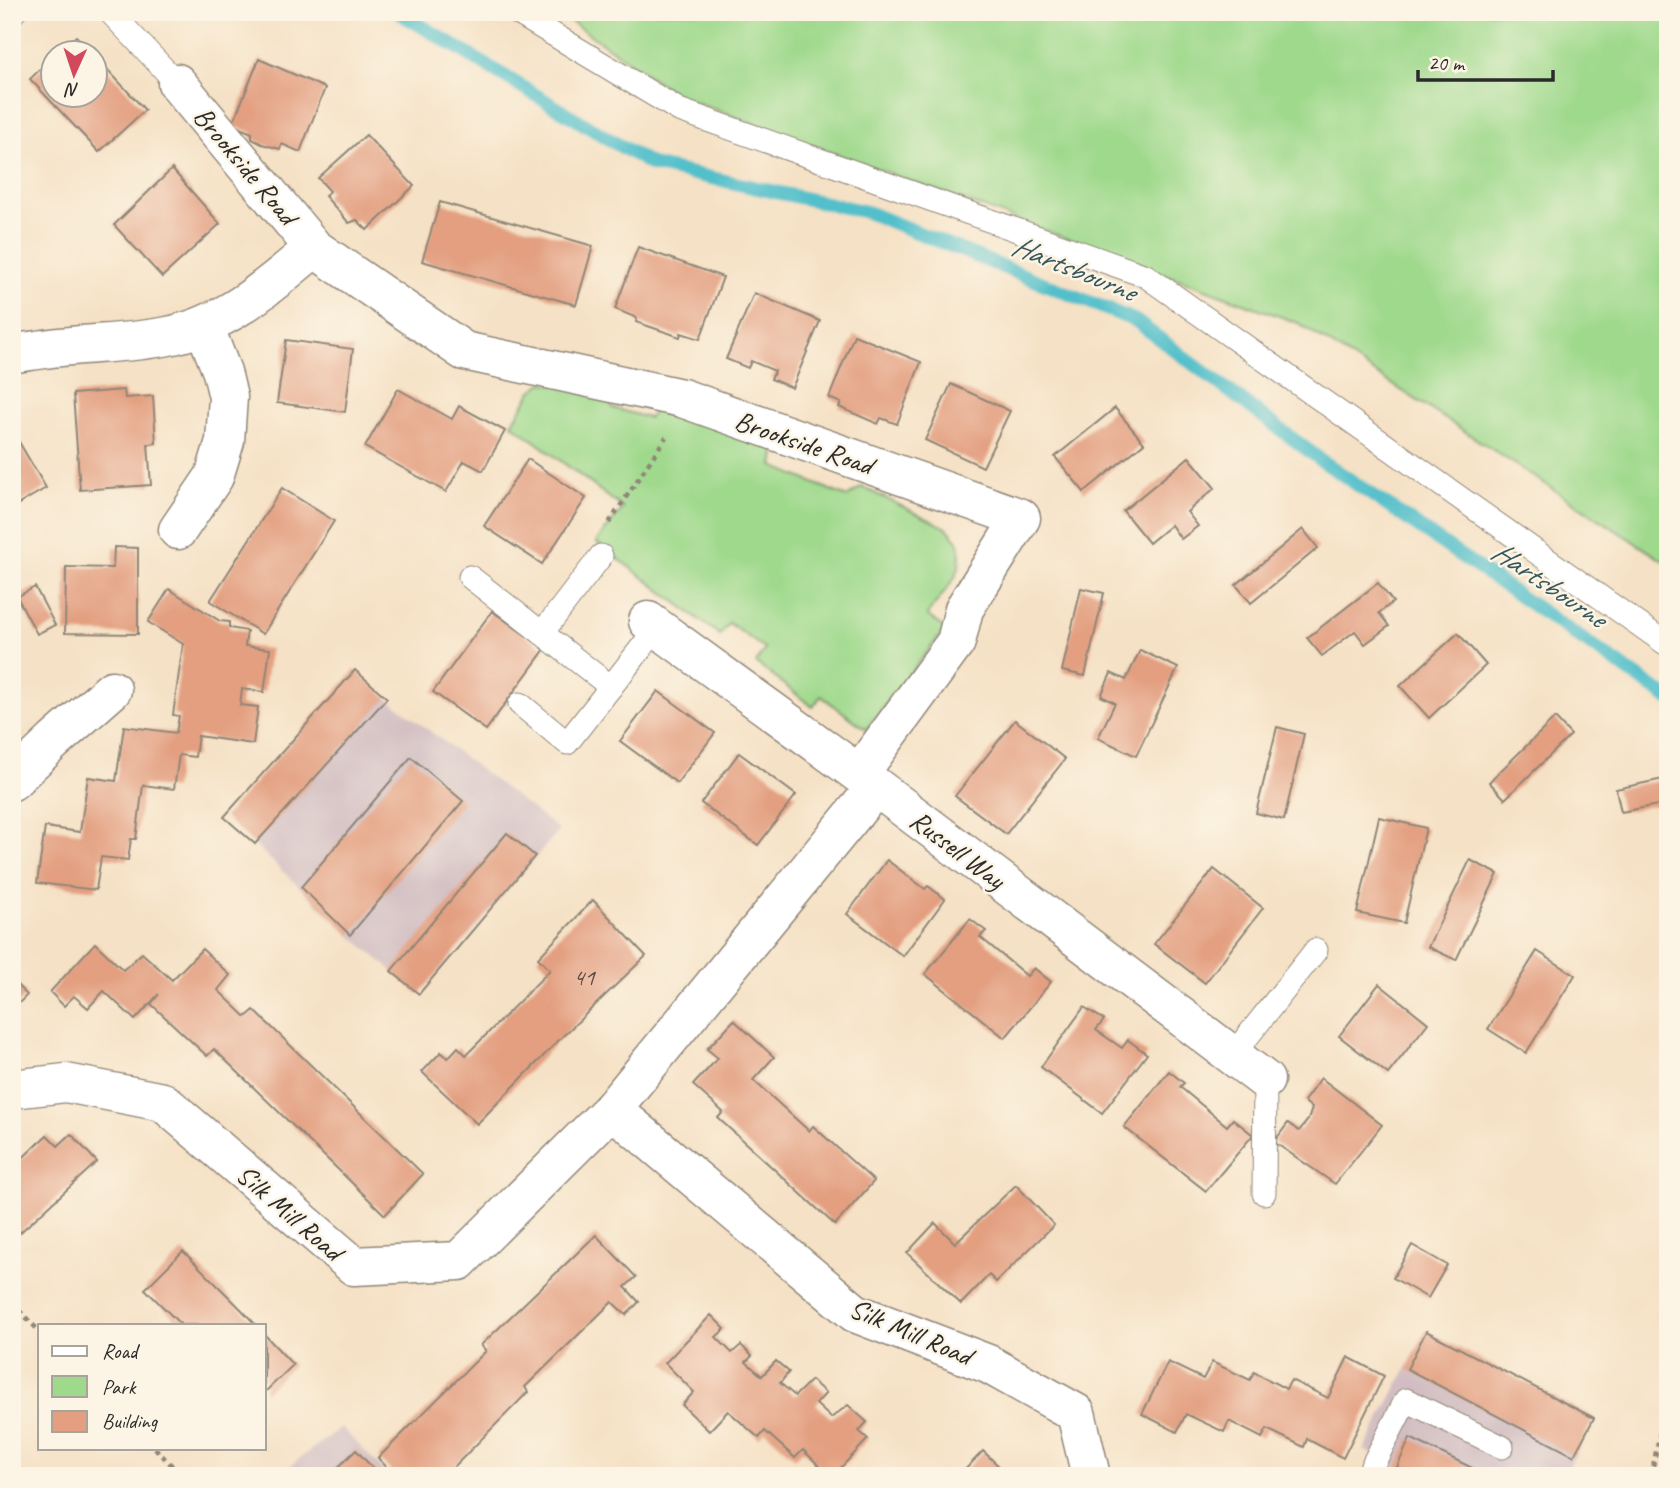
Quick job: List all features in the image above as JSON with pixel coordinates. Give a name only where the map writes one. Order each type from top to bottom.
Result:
[{"type":"street","name":"Brookside Road","points":[[177,83],[314,248],[464,351],[682,398],[1021,518],[964,609],[956,642],[867,780]]},
{"type":"street","name":"Brookside Road","points":[[12,354],[169,336],[204,326],[232,312],[255,296],[314,248]]},
{"type":"street","points":[[178,530],[214,477],[225,440],[228,397],[222,372],[204,326]]},
{"type":"street","name":"Russell Way","points":[[652,624],[867,780],[1265,1080]]},
{"type":"street","points":[[12,781],[112,690]]},
{"type":"street","name":"Silk Mill Road","points":[[12,1089],[66,1083],[163,1102],[354,1266],[459,1261],[612,1109],[867,780]]},
{"type":"street","name":"Silk Mill Road","points":[[612,1109],[855,1313],[988,1364],[1076,1413],[1091,1476]]},
{"type":"lane","points":[[110,12],[177,83]]},
{"type":"lane","points":[[516,12],[679,110],[1146,276],[1668,645]]},
{"type":"lane","points":[[542,633],[601,556]]},
{"type":"lane","points":[[470,577],[611,687]]},
{"type":"lane","points":[[520,705],[567,743],[611,687],[652,624]]},
{"type":"lane","points":[[1233,1056],[1315,950]]},
{"type":"lane","points":[[1265,1080],[1265,1193]]},
{"type":"lane","points":[[1367,1476],[1406,1400],[1502,1447]]},
{"type":"path","points":[[601,556],[600,537],[673,426],[682,398]]},
{"type":"path","points":[[12,1303],[38,1330]]},
{"type":"path","points":[[1651,1476],[1668,1393]]},
{"type":"path","points":[[157,1450],[182,1476]]},
{"type":"shaded area","points":[[355,670],[387,698],[559,830],[419,994],[350,935],[224,817]]},
{"type":"shaded area","points":[[1426,1331],[1594,1418],[1564,1476],[1414,1476],[1364,1450]]},
{"type":"shaded area","points":[[341,1427],[389,1476],[277,1476]]},
{"type":"green space","points":[[557,12],[1668,12],[1668,564],[1298,323],[679,96]]},
{"type":"green space","points":[[543,383],[608,392],[612,408],[649,418],[659,404],[776,448],[773,466],[847,497],[862,487],[947,528],[958,541],[959,568],[927,615],[945,629],[866,729],[821,696],[813,707],[756,663],[765,649],[729,623],[720,635],[596,542],[623,508],[512,424],[532,391]]},
{"type":"building","points":[[259,59],[325,88],[300,152],[282,144],[280,149],[262,144],[252,139],[252,133],[232,125]]},
{"type":"building","points":[[108,70],[145,110],[99,152],[57,108],[108,108]]},
{"type":"building","points":[[38,71],[38,87],[30,79]]},
{"type":"building","points":[[366,135],[414,186],[367,230],[357,220],[349,223],[325,196],[330,191],[318,178]]},
{"type":"building","points":[[172,169],[220,224],[162,277],[114,225]]},
{"type":"building","points":[[440,202],[593,246],[576,305],[422,261]]},
{"type":"building","points":[[638,247],[723,277],[700,339],[681,333],[680,337],[636,322],[637,318],[615,309]]},
{"type":"building","points":[[754,293],[820,321],[792,388],[771,379],[775,371],[751,361],[748,368],[726,359]]},
{"type":"building","points":[[854,335],[921,362],[897,424],[881,418],[878,424],[839,407],[841,403],[829,398]]},
{"type":"building","points":[[286,340],[353,349],[345,412],[277,403]]},
{"type":"building","points":[[951,384],[1010,411],[983,467],[925,440]]},
{"type":"building","points":[[398,389],[452,419],[459,406],[505,431],[483,471],[464,461],[446,492],[365,447]]},
{"type":"building","points":[[124,390],[125,398],[153,396],[156,443],[148,444],[151,485],[80,490],[73,394]]},
{"type":"building","points":[[1115,408],[1144,443],[1084,492],[1055,457]]},
{"type":"building","points":[[12,430],[46,488],[12,508]]},
{"type":"building","points":[[1189,457],[1215,488],[1187,512],[1198,526],[1181,539],[1171,525],[1149,543],[1123,511]]},
{"type":"building","points":[[528,459],[586,498],[542,564],[484,526]]},
{"type":"building","points":[[282,488],[334,521],[263,634],[210,601]]},
{"type":"building","points":[[1303,529],[1318,548],[1251,603],[1236,585]]},
{"type":"building","points":[[114,547],[138,548],[138,634],[65,633],[66,567],[113,568]]},
{"type":"building","points":[[1378,583],[1393,602],[1379,613],[1389,626],[1365,644],[1355,631],[1322,656],[1307,638]]},
{"type":"building","points":[[35,587],[55,625],[37,634],[17,597]]},
{"type":"building","points":[[1081,588],[1104,593],[1085,676],[1062,671]]},
{"type":"building","points":[[169,589],[220,621],[229,622],[229,628],[247,631],[245,646],[270,649],[264,692],[242,689],[240,705],[258,707],[253,744],[198,736],[195,757],[179,755],[174,789],[143,785],[136,839],[131,839],[128,860],[101,857],[96,890],[37,883],[45,827],[80,832],[88,777],[116,781],[124,726],[176,733],[179,716],[173,715],[183,644],[148,622]]},
{"type":"building","points":[[492,611],[545,649],[486,730],[433,692]]},
{"type":"building","points":[[1458,633],[1486,665],[1429,718],[1400,686]]},
{"type":"building","points":[[1140,650],[1178,668],[1136,756],[1098,738],[1115,703],[1101,696],[1111,673],[1126,680]]},
{"type":"building","points":[[355,670],[387,698],[255,844],[224,817]]},
{"type":"building","points":[[658,691],[715,733],[677,783],[620,741]]},
{"type":"building","points":[[1555,718],[1571,735],[1505,799],[1489,782]]},
{"type":"building","points":[[1015,720],[1065,759],[1006,834],[955,796]]},
{"type":"building","points":[[1277,727],[1304,734],[1284,820],[1256,813]]},
{"type":"building","points":[[739,753],[796,795],[758,845],[701,803]]},
{"type":"building","points":[[411,757],[463,801],[350,935],[301,887]]},
{"type":"building","points":[[1668,778],[1668,803],[1621,812],[1616,789]]},
{"type":"building","points":[[1379,817],[1426,828],[1404,923],[1357,913]]},
{"type":"building","points":[[507,833],[535,856],[419,994],[391,971]]},
{"type":"building","points":[[887,860],[925,889],[928,886],[945,899],[903,956],[847,914]]},
{"type":"building","points":[[1470,860],[1498,874],[1456,960],[1428,947]]},
{"type":"building","points":[[1214,869],[1263,908],[1205,983],[1154,944]]},
{"type":"building","points":[[593,900],[646,956],[477,1124],[422,1072],[441,1052],[448,1058],[458,1047],[466,1055],[495,1026],[550,970],[538,958]]},
{"type":"building","points":[[970,919],[986,931],[980,937],[1027,976],[1034,968],[1051,982],[1005,1038],[925,974]]},
{"type":"building","points":[[95,943],[123,970],[142,953],[172,980],[202,949],[230,975],[218,990],[246,1017],[254,1010],[423,1174],[385,1215],[214,1049],[207,1056],[151,1004],[159,994],[135,1020],[104,991],[88,1008],[74,996],[64,1006],[50,992]]},
{"type":"building","points":[[1537,951],[1575,975],[1526,1053],[1488,1029]]},
{"type":"building","points":[[12,980],[27,995],[12,1010]]},
{"type":"building","points":[[1379,984],[1428,1023],[1388,1074],[1339,1036]]},
{"type":"building","points":[[1084,1007],[1104,1020],[1096,1030],[1122,1048],[1128,1040],[1147,1054],[1102,1113],[1041,1067]]},
{"type":"building","points":[[734,1020],[774,1057],[753,1080],[809,1131],[813,1126],[874,1181],[835,1225],[718,1118],[723,1112],[693,1085],[718,1058],[707,1049]]},
{"type":"building","points":[[1169,1071],[1184,1083],[1180,1087],[1227,1126],[1233,1119],[1253,1135],[1206,1191],[1124,1127]]},
{"type":"building","points":[[1321,1078],[1382,1125],[1335,1184],[1274,1142],[1288,1123],[1299,1131],[1308,1120],[1312,1108],[1304,1101]]},
{"type":"building","points":[[71,1134],[97,1162],[12,1240],[12,1160],[16,1164],[47,1135],[58,1146]]},
{"type":"building","points":[[1016,1185],[1054,1225],[996,1282],[989,1275],[961,1304],[907,1253],[935,1223],[955,1243]]},
{"type":"building","points":[[596,1235],[636,1277],[625,1287],[639,1302],[626,1315],[612,1302],[525,1387],[528,1392],[445,1476],[395,1476],[378,1458],[486,1351],[481,1345]]},
{"type":"building","points":[[1412,1245],[1447,1265],[1428,1298],[1393,1278]]},
{"type":"building","points":[[183,1251],[255,1324],[180,1324],[145,1289]]},
{"type":"building","points":[[711,1315],[725,1329],[716,1337],[732,1353],[741,1345],[752,1356],[746,1362],[762,1376],[776,1361],[789,1372],[780,1383],[795,1396],[811,1380],[826,1393],[816,1404],[831,1418],[848,1405],[867,1422],[859,1431],[868,1439],[833,1476],[803,1450],[795,1458],[765,1431],[759,1438],[728,1411],[709,1431],[682,1405],[694,1392],[665,1363]]},
{"type":"building","points":[[1426,1331],[1594,1418],[1574,1456],[1407,1369]]},
{"type":"building","points":[[266,1336],[293,1365],[266,1391]]},
{"type":"building","points":[[1348,1357],[1384,1376],[1343,1458],[1307,1439],[1304,1447],[1267,1429],[1262,1438],[1229,1421],[1224,1432],[1186,1414],[1177,1432],[1142,1414],[1168,1362],[1203,1379],[1212,1362],[1250,1380],[1254,1372],[1286,1389],[1291,1380],[1328,1398]]},
{"type":"building","points":[[1410,1438],[1489,1476],[1414,1476],[1397,1467]]},
{"type":"building","points":[[356,1450],[380,1476],[329,1476]]},
{"type":"building","points":[[983,1451],[1005,1472],[1001,1476],[959,1476]]},
{"type":"waterway","name":"Hartsbourne","points":[[398,12],[652,165],[867,212],[1136,321],[1321,460],[1668,698]]}]
